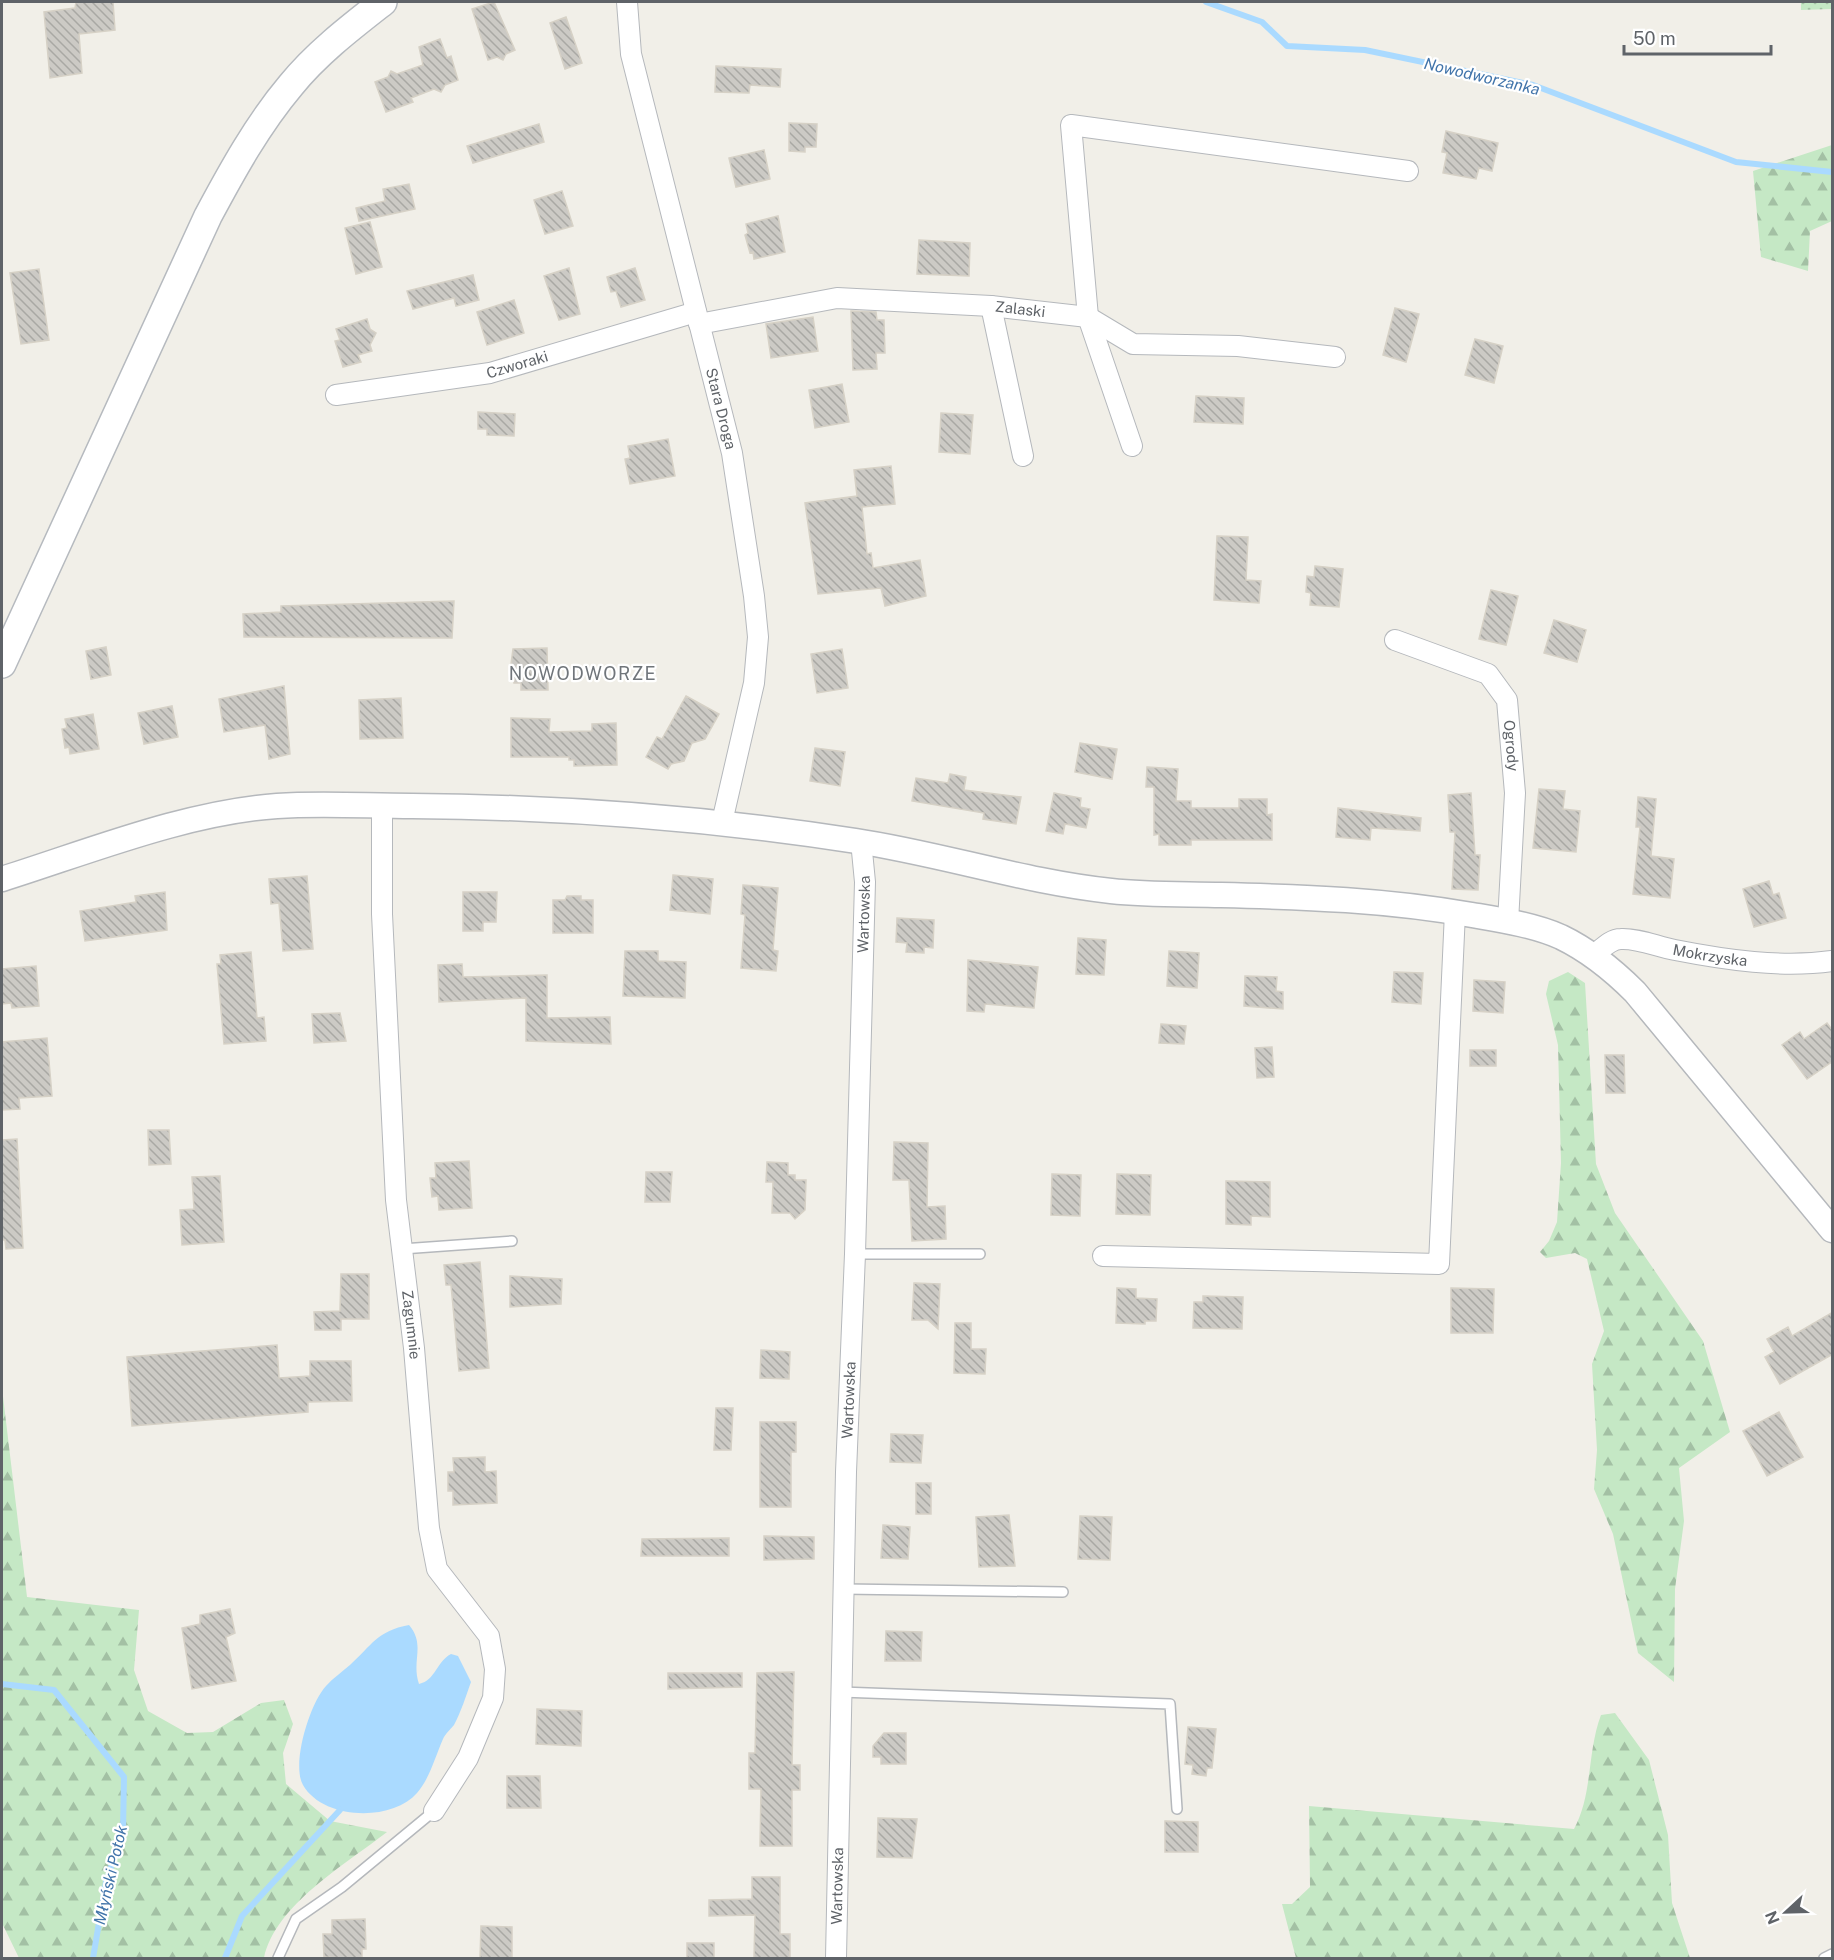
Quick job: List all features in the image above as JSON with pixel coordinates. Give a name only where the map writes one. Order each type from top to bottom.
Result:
[{"type":"main road","points":[[2,664],[208,216],[232,172],[291,84],[321,54],[382,2]]},
{"type":"street","name":"Stara Droga","points":[[627,2],[631,54],[732,453],[754,596],[758,637],[754,682],[722,822]]},
{"type":"street","points":[[1132,446],[1089,317],[1071,125],[1408,171]]},
{"type":"street","name":"Zalaski","points":[[698,318],[837,298],[991,306],[1089,317],[1133,344],[1238,346],[1335,357]]},
{"type":"street","points":[[991,306],[1023,456]]},
{"type":"street","name":"Czworaki","points":[[336,395],[490,373],[698,318]]},
{"type":"street","name":"Ogrody","points":[[1395,640],[1488,674],[1508,700],[1515,793],[1508,922]]},
{"type":"street","points":[[2,879],[196,819],[273,806],[382,806],[634,813],[722,822],[861,841],[1010,874],[1115,891],[1334,898],[1412,904],[1508,922],[1558,936],[1594,955],[1635,992],[1833,1230]]},
{"type":"street","name":"Zagumnie","points":[[382,806],[383,938],[396,1200],[414,1348],[429,1528],[436,1569],[489,1636],[495,1669],[493,1698],[468,1758],[434,1811]]},
{"type":"street","name":"Wartowska","points":[[836,1959],[841,1692],[865,882],[861,841]]},
{"type":"street","points":[[1103,1256],[1439,1264],[1455,912]]},
{"type":"street","name":"Mokrzyska","points":[[1594,955],[1614,940],[1623,938],[1675,950],[1747,961],[1809,964],[1833,961]]},
{"type":"lane","points":[[402,1249],[512,1241]]},
{"type":"lane","points":[[855,1254],[980,1254]]},
{"type":"lane","points":[[844,1589],[1063,1592]]},
{"type":"lane","points":[[841,1692],[1170,1704],[1177,1809]]},
{"type":"lane","points":[[278,1959],[296,1919],[342,1887],[434,1811]]},
{"type":"lane","points":[[1824,1959],[1833,1954]]},
{"type":"green space","points":[[1801,2],[1832,2],[1832,9],[1801,10]]},
{"type":"green space","points":[[1832,145],[1832,221],[1810,231],[1808,271],[1761,257],[1753,171]]},
{"type":"green space","points":[[1568,972],[1585,983],[1596,1164],[1615,1213],[1703,1341],[1730,1432],[1679,1468],[1684,1521],[1675,1589],[1674,1682],[1638,1653],[1613,1534],[1594,1489],[1597,1450],[1592,1364],[1604,1331],[1587,1259],[1575,1253],[1546,1258],[1540,1252],[1549,1241],[1557,1222],[1561,1163],[1558,1045],[1546,994],[1549,981]]},
{"type":"green space","points":[[2,1388],[27,1597],[139,1610],[134,1670],[148,1711],[187,1733],[213,1732],[261,1703],[284,1700],[293,1724],[283,1753],[286,1784],[330,1821],[387,1832],[333,1872],[297,1903],[282,1920],[271,1939],[264,1958],[19,1958],[2,1923]]},
{"type":"green space","points":[[1615,1713],[1649,1760],[1668,1835],[1672,1903],[1690,1958],[1296,1958],[1282,1904],[1292,1904],[1310,1887],[1309,1806],[1574,1829],[1584,1802],[1601,1715]]},
{"type":"water","points":[[409,1625],[417,1639],[416,1668],[419,1684],[433,1675],[446,1657],[451,1654],[458,1656],[471,1682],[457,1720],[444,1737],[422,1787],[406,1802],[391,1809],[358,1813],[341,1811],[326,1805],[313,1797],[303,1785],[300,1775],[299,1763],[304,1734],[314,1706],[329,1683],[376,1640],[389,1631]]},
{"type":"building","points":[[76,2],[113,2],[115,30],[79,34],[82,73],[50,78],[44,12],[75,8]]},
{"type":"building","points":[[494,2],[515,50],[506,54],[503,60],[497,57],[488,60],[472,9]]},
{"type":"building","points":[[566,17],[582,63],[565,69],[550,23]]},
{"type":"building","points":[[440,39],[447,58],[451,56],[458,80],[445,85],[441,92],[434,89],[411,98],[413,102],[386,112],[375,82],[388,77],[391,71],[397,74],[423,65],[419,47]]},
{"type":"building","points":[[716,66],[781,69],[780,87],[750,85],[749,93],[715,92]]},
{"type":"building","points":[[789,123],[817,124],[816,147],[805,147],[805,152],[789,151]]},
{"type":"building","points":[[539,124],[544,142],[473,163],[467,146]]},
{"type":"building","points":[[1446,131],[1498,143],[1492,171],[1479,168],[1476,179],[1443,173],[1447,153],[1442,152]]},
{"type":"building","points":[[764,150],[770,179],[736,187],[729,158]]},
{"type":"building","points":[[409,184],[415,209],[359,221],[356,208],[385,201],[383,189]]},
{"type":"building","points":[[562,191],[573,226],[545,234],[534,200]]},
{"type":"building","points":[[778,216],[785,252],[754,259],[745,235],[748,233],[746,224]]},
{"type":"building","points":[[370,222],[382,267],[356,274],[345,228]]},
{"type":"building","points":[[919,240],[970,243],[969,276],[917,274]]},
{"type":"building","points":[[569,268],[580,314],[559,320],[544,276]]},
{"type":"building","points":[[635,268],[645,300],[621,307],[616,291],[611,292],[607,277]]},
{"type":"building","points":[[39,269],[49,340],[21,344],[10,273]]},
{"type":"building","points":[[473,275],[479,300],[456,306],[454,298],[413,309],[407,291]]},
{"type":"building","points":[[514,300],[524,333],[487,345],[477,312]]},
{"type":"building","points":[[1395,308],[1419,314],[1406,362],[1383,355]]},
{"type":"building","points":[[851,311],[876,312],[877,320],[884,320],[885,353],[876,353],[877,369],[853,370]]},
{"type":"building","points":[[813,317],[818,351],[771,358],[766,324]]},
{"type":"building","points":[[367,319],[370,329],[376,333],[370,345],[372,351],[358,355],[361,362],[343,367],[335,341],[340,340],[336,329]]},
{"type":"building","points":[[1475,339],[1503,346],[1494,383],[1465,375]]},
{"type":"building","points":[[842,384],[849,422],[815,428],[809,390]]},
{"type":"building","points":[[1196,396],[1244,398],[1243,424],[1194,422]]},
{"type":"building","points":[[478,412],[515,414],[514,436],[487,435],[487,429],[478,429]]},
{"type":"building","points":[[941,413],[973,415],[970,454],[939,452]]},
{"type":"building","points":[[668,439],[675,476],[630,484],[625,459],[630,458],[628,446]]},
{"type":"building","points":[[891,466],[895,504],[862,507],[867,554],[871,553],[873,568],[920,560],[926,596],[885,606],[881,588],[818,594],[805,503],[857,496],[854,470]]},
{"type":"building","points":[[1217,536],[1248,537],[1246,580],[1261,581],[1259,603],[1214,600]]},
{"type":"building","points":[[1315,566],[1343,569],[1339,607],[1310,605],[1311,593],[1306,592],[1307,576],[1314,577]]},
{"type":"building","points":[[1491,590],[1518,596],[1506,645],[1479,639]]},
{"type":"building","points":[[454,601],[452,638],[244,637],[243,614],[281,612],[281,606]]},
{"type":"building","points":[[1554,620],[1586,630],[1577,662],[1544,653]]},
{"type":"building","points":[[106,647],[111,675],[91,679],[86,651]]},
{"type":"building","points":[[547,648],[548,690],[521,690],[521,683],[514,683],[514,679],[509,679],[513,649]]},
{"type":"building","points":[[842,649],[848,688],[817,693],[811,654]]},
{"type":"building","points":[[284,686],[290,754],[269,759],[265,725],[224,732],[219,699]]},
{"type":"building","points":[[686,696],[719,714],[705,739],[692,743],[684,761],[671,764],[668,769],[646,757],[657,737],[662,739]]},
{"type":"building","points":[[401,698],[403,738],[360,739],[359,700]]},
{"type":"building","points":[[172,706],[178,737],[144,744],[138,713]]},
{"type":"building","points":[[93,714],[99,749],[70,754],[69,747],[65,748],[62,729],[67,728],[65,719]]},
{"type":"building","points":[[511,718],[550,719],[549,732],[592,731],[592,724],[616,723],[617,765],[574,766],[574,760],[569,760],[569,757],[511,757]]},
{"type":"building","points":[[1080,743],[1117,749],[1112,779],[1075,772]]},
{"type":"building","points":[[815,748],[845,752],[840,786],[810,781]]},
{"type":"building","points":[[1147,767],[1178,769],[1176,801],[1191,801],[1191,808],[1239,808],[1239,799],[1267,799],[1267,815],[1272,814],[1272,840],[1191,840],[1191,845],[1159,845],[1159,834],[1154,835],[1154,787],[1146,787]]},
{"type":"building","points":[[950,774],[966,777],[964,790],[1021,797],[1016,824],[983,819],[984,813],[912,801],[916,778],[948,783]]},
{"type":"building","points":[[1539,789],[1565,791],[1563,809],[1580,811],[1576,852],[1533,848]]},
{"type":"building","points":[[1054,793],[1081,798],[1080,807],[1090,809],[1086,828],[1065,824],[1063,834],[1046,831]]},
{"type":"building","points":[[1471,793],[1475,855],[1480,855],[1478,890],[1452,889],[1455,832],[1450,832],[1448,795]]},
{"type":"building","points":[[1638,797],[1656,799],[1651,856],[1674,859],[1670,898],[1633,894],[1640,827],[1636,827]]},
{"type":"building","points":[[1338,808],[1421,818],[1420,831],[1371,828],[1370,840],[1336,837]]},
{"type":"building","points":[[673,875],[713,879],[710,914],[670,910]]},
{"type":"building","points":[[307,876],[313,949],[283,951],[279,903],[271,904],[269,879]]},
{"type":"building","points":[[1769,881],[1773,895],[1779,893],[1786,918],[1754,927],[1743,889]]},
{"type":"building","points":[[743,885],[778,888],[773,950],[778,951],[776,971],[741,968],[745,915],[741,914]]},
{"type":"building","points":[[165,892],[167,930],[85,941],[80,911],[136,902],[135,896]]},
{"type":"building","points":[[463,892],[497,892],[496,922],[483,922],[483,931],[463,931]]},
{"type":"building","points":[[567,896],[581,896],[581,900],[593,900],[593,933],[553,933],[553,900],[565,900]]},
{"type":"building","points":[[897,918],[934,920],[933,948],[924,947],[924,953],[906,952],[907,943],[896,942]]},
{"type":"building","points":[[1078,938],[1106,940],[1104,975],[1076,974]]},
{"type":"building","points":[[625,951],[658,951],[658,961],[686,962],[685,998],[623,996]]},
{"type":"building","points":[[1169,951],[1199,953],[1197,988],[1167,986]]},
{"type":"building","points":[[251,952],[257,1018],[264,1017],[266,1041],[224,1044],[217,964],[221,964],[220,955]]},
{"type":"building","points":[[968,960],[1038,967],[1034,1008],[985,1004],[984,1012],[967,1011]]},
{"type":"building","points":[[462,964],[463,977],[547,975],[547,1018],[610,1017],[611,1044],[526,1041],[526,998],[439,1002],[438,965]]},
{"type":"building","points":[[36,966],[39,1006],[12,1008],[11,1003],[2,1004],[2,969]]},
{"type":"building","points":[[1394,972],[1423,973],[1421,1004],[1392,1002]]},
{"type":"building","points":[[1245,976],[1277,977],[1276,991],[1283,992],[1283,1009],[1244,1006]]},
{"type":"building","points":[[1474,980],[1505,982],[1503,1013],[1473,1011]]},
{"type":"building","points":[[340,1013],[346,1041],[314,1043],[312,1014]]},
{"type":"building","points":[[1827,1023],[1833,1031],[1833,1061],[1807,1079],[1782,1045],[1800,1032],[1804,1039]]},
{"type":"building","points":[[1161,1024],[1186,1026],[1184,1044],[1159,1043]]},
{"type":"building","points":[[47,1038],[52,1096],[19,1098],[20,1109],[2,1110],[2,1042]]},
{"type":"building","points":[[1272,1047],[1274,1077],[1257,1078],[1255,1048]]},
{"type":"building","points":[[1470,1050],[1496,1050],[1496,1066],[1470,1066]]},
{"type":"building","points":[[1605,1055],[1624,1055],[1625,1093],[1606,1093]]},
{"type":"building","points":[[148,1130],[169,1130],[171,1164],[149,1165]]},
{"type":"building","points":[[17,1139],[23,1248],[6,1249],[5,1240],[2,1240],[2,1140]]},
{"type":"building","points":[[894,1142],[928,1143],[927,1207],[945,1206],[946,1239],[912,1241],[909,1180],[893,1180]]},
{"type":"building","points":[[469,1161],[472,1208],[439,1210],[438,1196],[432,1197],[430,1178],[436,1178],[435,1163]]},
{"type":"building","points":[[767,1162],[788,1163],[788,1175],[795,1175],[795,1180],[806,1180],[805,1210],[795,1219],[790,1213],[772,1213],[773,1182],[766,1182]]},
{"type":"building","points":[[646,1172],[672,1172],[670,1202],[645,1202]]},
{"type":"building","points":[[1052,1174],[1081,1175],[1080,1216],[1051,1215]]},
{"type":"building","points":[[1117,1174],[1151,1175],[1150,1215],[1116,1214]]},
{"type":"building","points":[[220,1176],[224,1242],[182,1245],[180,1210],[194,1209],[192,1177]]},
{"type":"building","points":[[1226,1181],[1270,1182],[1270,1217],[1251,1216],[1251,1225],[1226,1224]]},
{"type":"building","points":[[480,1262],[489,1368],[459,1371],[451,1285],[446,1285],[444,1265]]},
{"type":"building","points":[[341,1274],[369,1274],[369,1319],[341,1319],[341,1330],[315,1330],[314,1312],[340,1311]]},
{"type":"building","points":[[510,1276],[562,1279],[561,1304],[510,1307]]},
{"type":"building","points":[[914,1283],[940,1284],[938,1329],[928,1320],[912,1320]]},
{"type":"building","points":[[1117,1288],[1136,1289],[1136,1298],[1157,1299],[1156,1321],[1145,1321],[1145,1324],[1116,1323]]},
{"type":"building","points":[[1451,1288],[1494,1289],[1493,1333],[1451,1333]]},
{"type":"building","points":[[1203,1296],[1243,1297],[1242,1329],[1193,1328],[1194,1302],[1203,1302]]},
{"type":"building","points":[[1833,1312],[1833,1354],[1780,1384],[1765,1357],[1774,1352],[1767,1339],[1788,1327],[1792,1336]]},
{"type":"building","points":[[955,1323],[971,1323],[971,1349],[986,1349],[985,1374],[954,1373]]},
{"type":"building","points":[[277,1345],[279,1378],[310,1376],[310,1361],[351,1361],[352,1401],[308,1402],[308,1412],[132,1426],[127,1357]]},
{"type":"building","points":[[761,1350],[790,1352],[789,1379],[760,1378]]},
{"type":"building","points":[[716,1408],[733,1408],[731,1450],[714,1450]]},
{"type":"building","points":[[1779,1412],[1803,1457],[1767,1476],[1743,1431]]},
{"type":"building","points":[[760,1422],[796,1422],[796,1452],[791,1452],[791,1507],[760,1507]]},
{"type":"building","points":[[891,1434],[923,1435],[921,1463],[890,1462]]},
{"type":"building","points":[[485,1457],[485,1472],[496,1471],[497,1503],[453,1505],[453,1491],[448,1491],[448,1472],[454,1472],[453,1458]]},
{"type":"building","points":[[916,1483],[931,1483],[931,1514],[916,1514]]},
{"type":"building","points":[[1009,1515],[1015,1566],[979,1567],[976,1517]]},
{"type":"building","points":[[1080,1516],[1112,1517],[1110,1560],[1078,1559]]},
{"type":"building","points":[[883,1525],[910,1527],[908,1559],[881,1558]]},
{"type":"building","points":[[764,1536],[814,1537],[814,1559],[764,1560]]},
{"type":"building","points":[[729,1538],[729,1556],[641,1556],[642,1539]]},
{"type":"building","points":[[230,1609],[235,1633],[226,1637],[236,1681],[192,1689],[182,1628],[200,1624],[200,1615]]},
{"type":"building","points":[[886,1631],[922,1632],[921,1661],[885,1661]]},
{"type":"building","points":[[794,1672],[792,1765],[800,1765],[800,1790],[792,1790],[792,1846],[760,1846],[761,1789],[749,1789],[749,1753],[755,1753],[757,1673]]},
{"type":"building","points":[[668,1673],[742,1673],[742,1687],[668,1689]]},
{"type":"building","points":[[537,1709],[582,1711],[581,1746],[536,1744]]},
{"type":"building","points":[[1188,1727],[1216,1729],[1212,1768],[1207,1768],[1206,1776],[1192,1774],[1193,1765],[1185,1764]]},
{"type":"building","points":[[884,1733],[906,1733],[906,1764],[881,1764],[881,1757],[873,1757],[873,1746]]},
{"type":"building","points":[[507,1776],[540,1776],[541,1808],[507,1808]]},
{"type":"building","points":[[878,1818],[917,1819],[912,1858],[877,1857]]},
{"type":"building","points":[[1165,1821],[1198,1822],[1198,1852],[1165,1852]]},
{"type":"building","points":[[752,1877],[780,1877],[780,1934],[790,1934],[790,1959],[754,1959],[755,1915],[709,1916],[709,1900],[752,1899]]},
{"type":"building","points":[[365,1919],[366,1949],[362,1949],[362,1959],[324,1957],[323,1934],[332,1934],[332,1920]]},
{"type":"building","points":[[481,1926],[512,1927],[512,1959],[480,1959]]},
{"type":"building","points":[[687,1943],[714,1943],[714,1959],[687,1959]]},
{"type":"waterway","name":"Nowodworzanka","points":[[1206,2],[1262,22],[1287,46],[1365,50],[1533,85],[1736,162],[1832,172]]},
{"type":"waterway","name":"Młyński Potok","points":[[2,1684],[54,1690],[124,1777],[123,1831],[106,1882],[93,1958]]},
{"type":"waterway","points":[[225,1958],[242,1916],[340,1810]]},
{"type":"district","name":"NOWODWORZE","points":[[583,674]]}]
